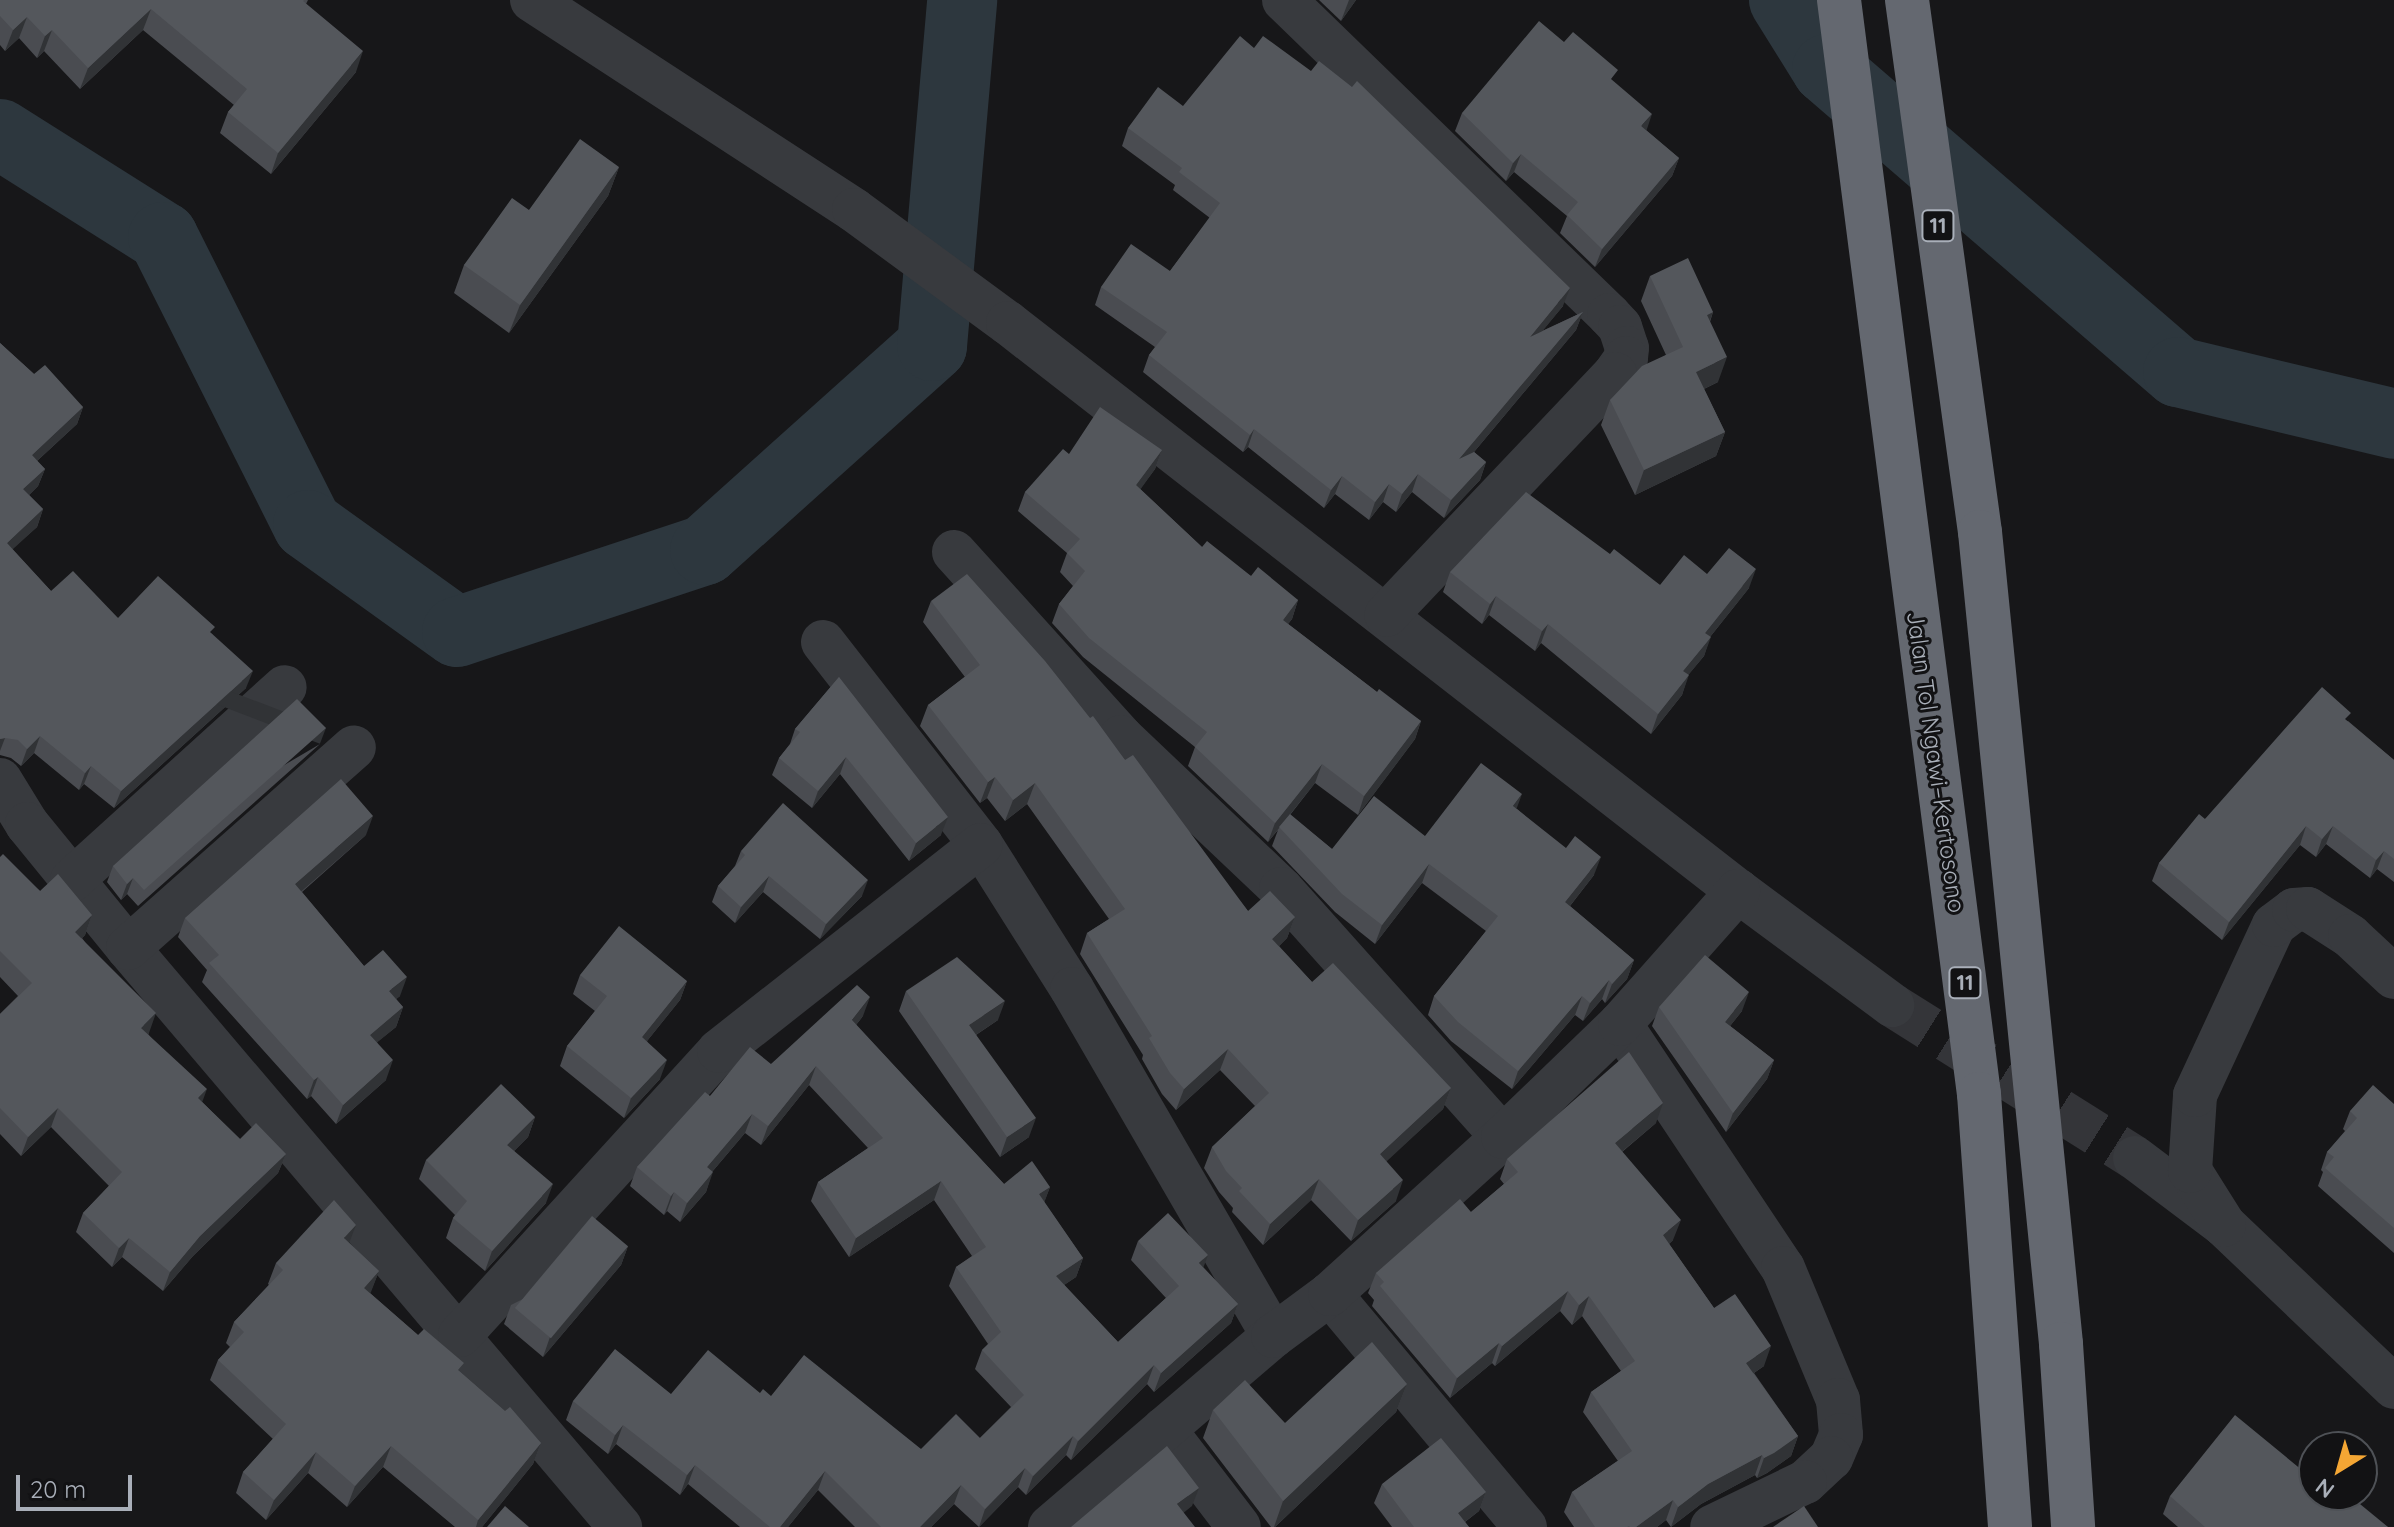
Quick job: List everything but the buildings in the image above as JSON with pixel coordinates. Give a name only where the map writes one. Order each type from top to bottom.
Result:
[{"type":"highway","name":"Jalan Tol Ngawi–Kertosono","points":[[1839,0],[1893,442],[1979,1094],[2010,1527]]},
{"type":"highway","name":"11","points":[[1907,0],[1969,452],[2028,1002],[2061,1344],[2073,1527]]},
{"type":"street","points":[[532,0],[854,210],[1008,323],[1738,891],[1892,1005]]},
{"type":"street","points":[[1284,0],[1609,315],[1620,327],[1627,348],[1626,358],[1615,374],[1386,615]]},
{"type":"street","points":[[954,552],[1121,737],[1281,889],[1503,1137]]},
{"type":"street","points":[[823,642],[981,845],[1072,989],[1273,1336]]},
{"type":"street","points":[[72,880],[285,687]]},
{"type":"street","points":[[128,948],[354,747]]},
{"type":"street","points":[[0,780],[13,836],[72,880],[620,1527]]},
{"type":"street","points":[[460,1335],[719,1051],[981,845]]},
{"type":"street","points":[[1050,1527],[1273,1336],[1330,1294],[1503,1137],[1620,1024],[1738,891]]},
{"type":"street","points":[[2224,1225],[2190,1171],[2195,1095],[2274,925],[2294,910],[2308,909],[2350,936],[2394,977]]},
{"type":"street","points":[[1620,1024],[1783,1268],[1838,1400],[1841,1435],[1831,1458],[1805,1482],[1712,1527]]},
{"type":"street","points":[[2135,1158],[2224,1225],[2394,1387]]},
{"type":"street","points":[[1330,1294],[1525,1527]]},
{"type":"street","points":[[1164,1429],[1239,1527]]},
{"type":"waterway","points":[[0,134],[163,237],[308,525],[457,632],[705,550],[932,346],[962,0]]},
{"type":"waterway","points":[[1784,0],[1827,69],[2178,372],[2394,424]]},
{"type":"tunnel","points":[[1892,1005],[2135,1158]]}]
